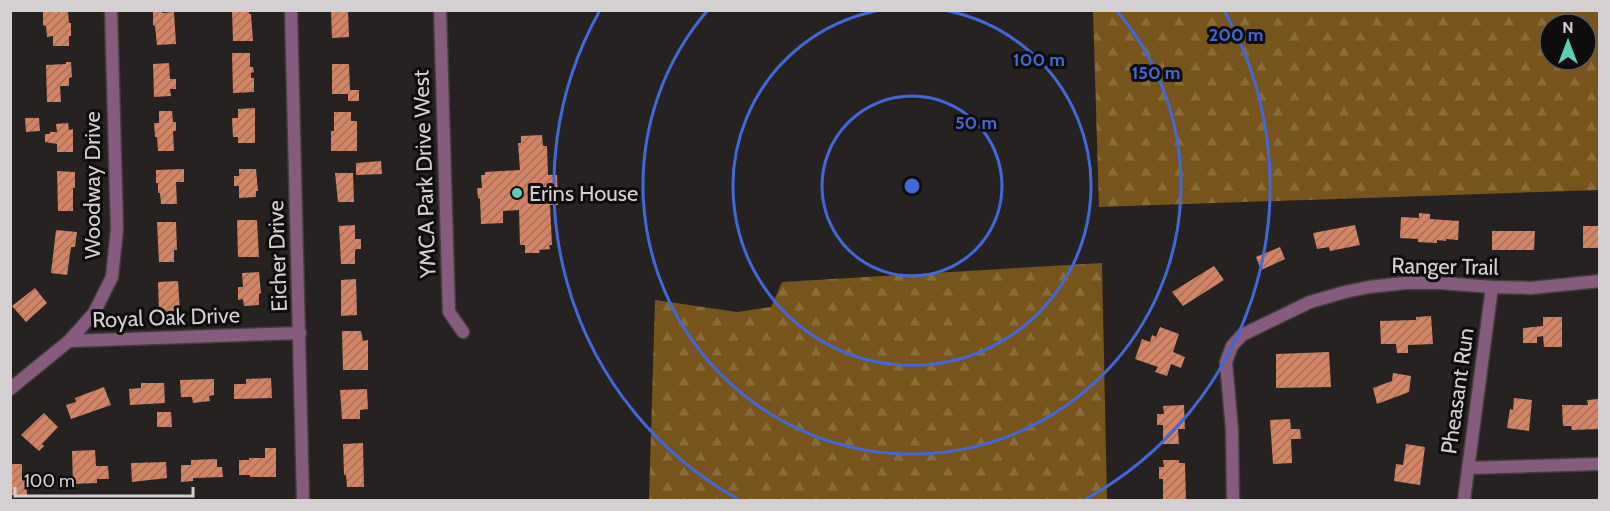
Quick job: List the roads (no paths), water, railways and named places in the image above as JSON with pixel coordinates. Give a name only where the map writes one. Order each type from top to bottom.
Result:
[{"type":"street","name":"Woodway Drive","points":[[10,389],[69,341],[94,313],[112,277],[117,229],[111,10]]},
{"type":"street","name":"Eicher Drive","points":[[291,10],[303,501]]},
{"type":"street","name":"YMCA Park Drive West","points":[[440,10],[449,312],[463,332]]},
{"type":"street","name":"Ranger Trail","points":[[1233,501],[1232,430],[1226,362],[1232,346],[1242,335],[1310,302],[1345,292],[1405,283],[1531,288],[1599,281]]},
{"type":"street","name":"Pheasant Run","points":[[1464,501],[1492,287]]},
{"type":"street","name":"Royal Oak Drive","points":[[69,341],[300,333]]},
{"type":"street","points":[[1468,468],[1599,464]]},
{"type":"place","name":"Erins House","points":[[517,193]]}]
